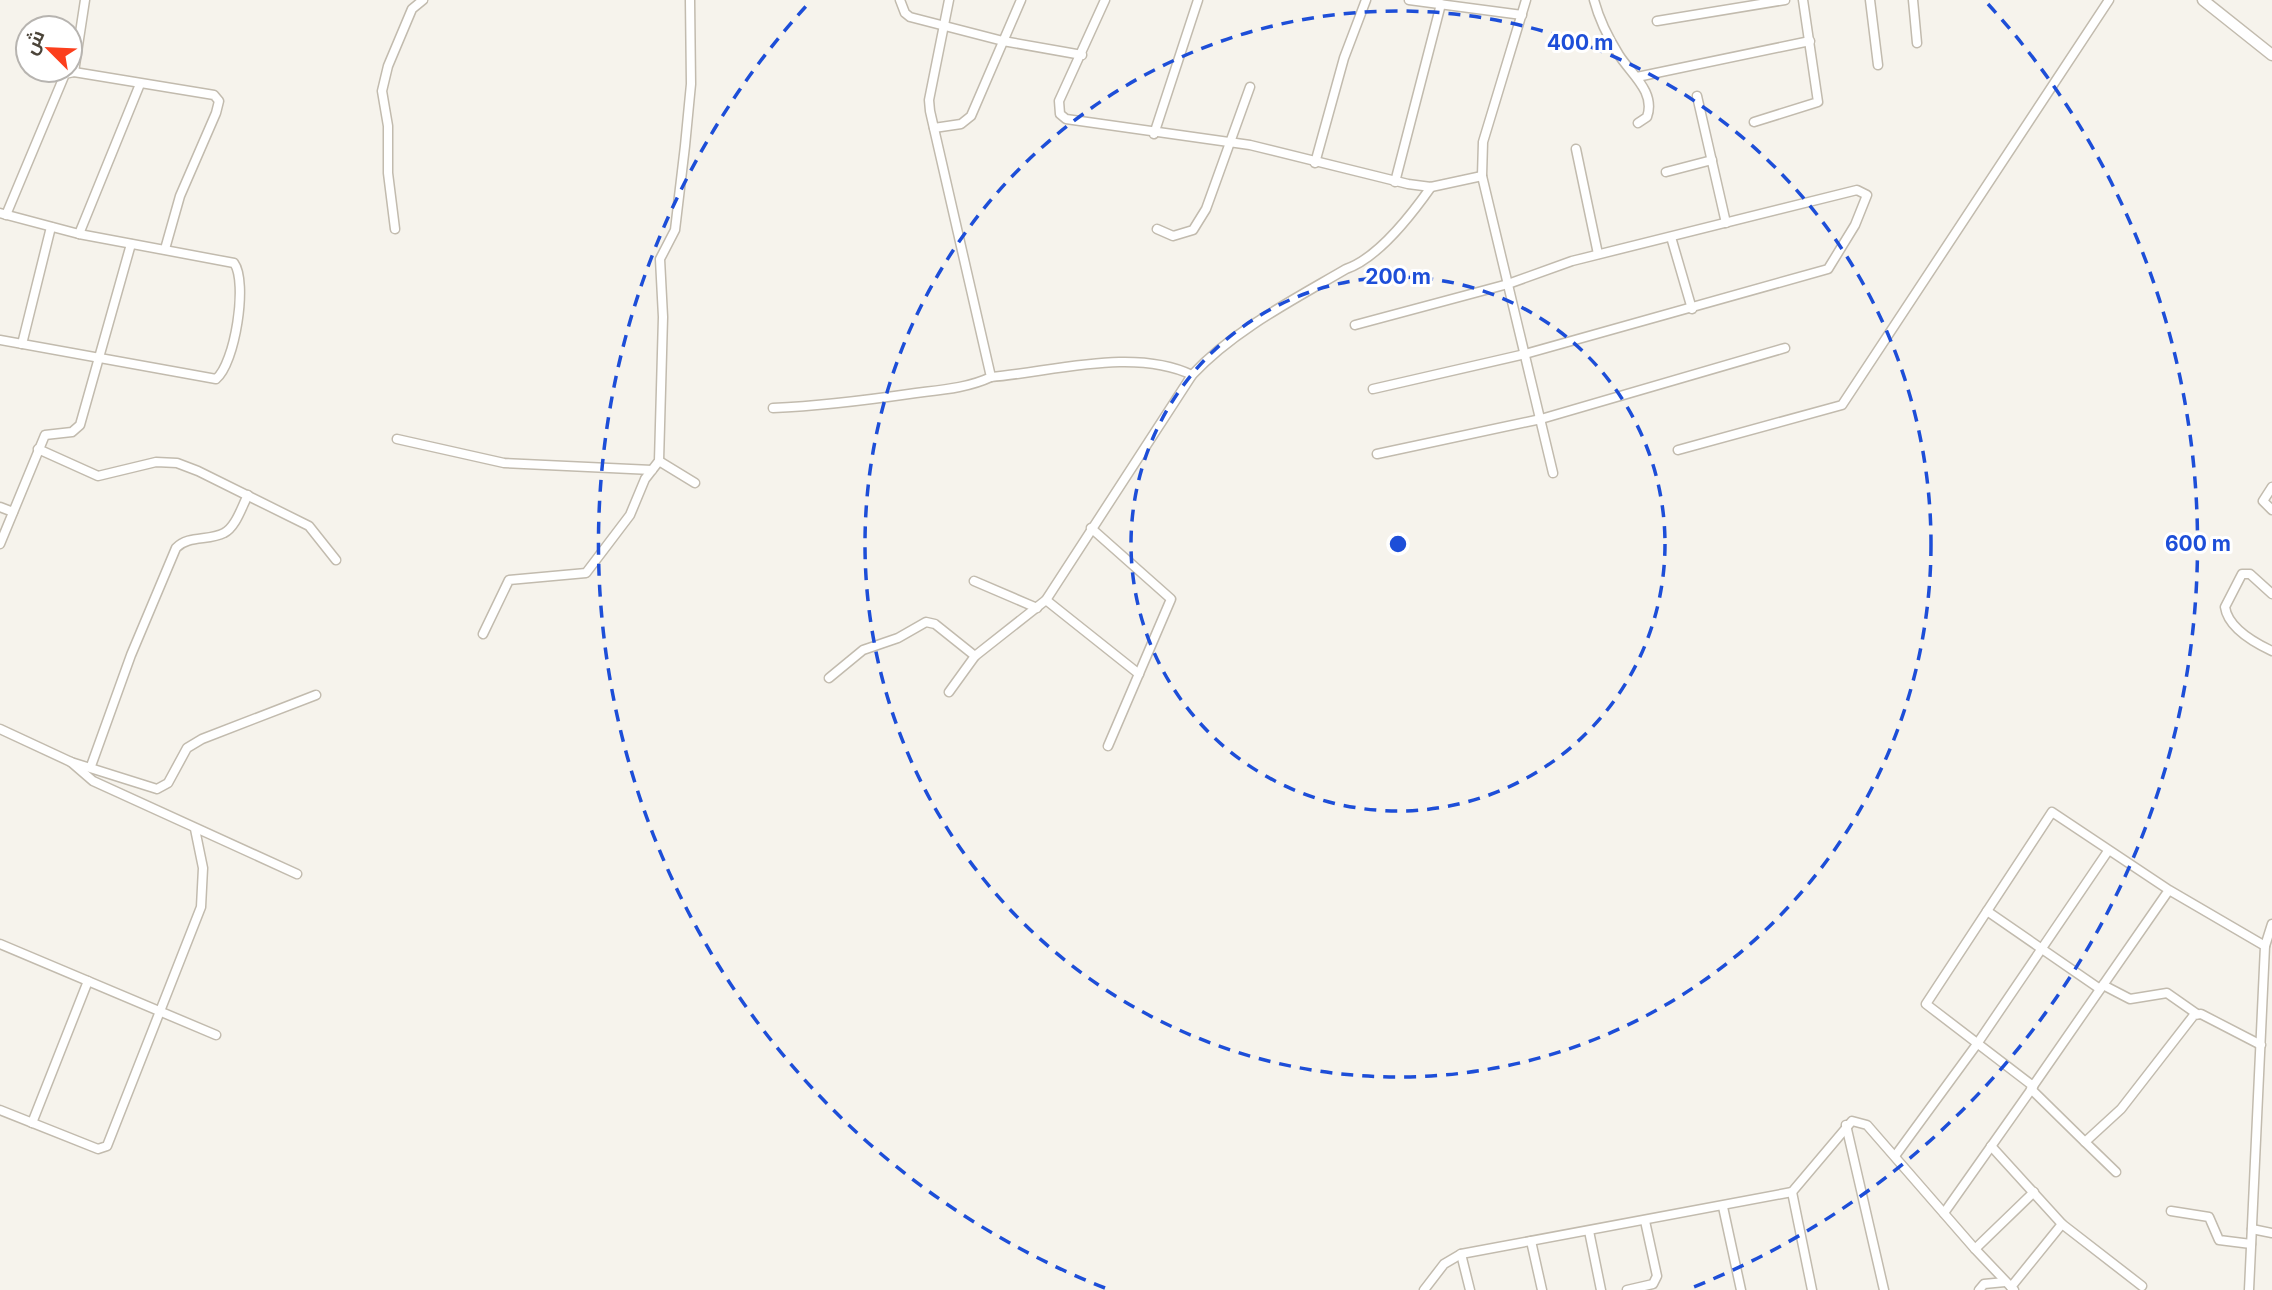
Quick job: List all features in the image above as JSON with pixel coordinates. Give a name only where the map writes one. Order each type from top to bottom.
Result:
[{"type":"street","points":[[395,229],[388,173],[388,126],[382,91],[388,66],[412,9],[423,0]]},
{"type":"street","points":[[483,634],[509,580],[580,576],[591,569],[630,514],[638,490],[660,461],[663,317],[660,259],[675,230],[685,146],[691,84],[690,0]]},
{"type":"street","points":[[900,0],[905,13],[910,17],[943,27],[1003,41],[1082,54]]},
{"type":"street","points":[[949,0],[929,100],[990,377]]},
{"type":"street","points":[[934,128],[961,124],[971,116],[1021,0]]},
{"type":"street","points":[[1105,0],[1059,101],[1060,114],[1078,123],[1232,145],[1250,145],[1315,163],[1432,187],[1482,176]]},
{"type":"street","points":[[1154,134],[1198,0]]},
{"type":"street","points":[[1315,163],[1344,58],[1366,0]]},
{"type":"street","points":[[1409,0],[1522,15]]},
{"type":"street","points":[[1526,0],[1483,142],[1482,176],[1553,473]]},
{"type":"street","points":[[1594,0],[1619,54],[1637,77],[1649,101],[1650,110],[1647,117],[1638,123]]},
{"type":"street","points":[[1657,20],[1785,0]]},
{"type":"street","points":[[1754,121],[1818,102],[1803,0]]},
{"type":"street","points":[[1870,0],[1878,65]]},
{"type":"street","points":[[1913,0],[1917,43]]},
{"type":"street","points":[[1678,450],[1842,405],[2109,0]]},
{"type":"street","points":[[2203,0],[2272,55]]},
{"type":"street","points":[[1395,181],[1441,4]]},
{"type":"street","points":[[1637,77],[1810,41]]},
{"type":"street","points":[[84,74],[214,95],[219,102],[180,196],[165,250]]},
{"type":"street","points":[[0,340],[211,380],[225,370],[242,286],[238,268],[234,263],[79,234],[3,214],[59,84]]},
{"type":"street","points":[[79,234],[141,85]]},
{"type":"street","points":[[1157,229],[1173,236],[1193,230],[1206,209],[1232,145],[1250,87]]},
{"type":"street","points":[[1697,96],[1726,223]]},
{"type":"street","points":[[1576,149],[1598,254]]},
{"type":"street","points":[[1666,172],[1712,160]]},
{"type":"street","points":[[949,692],[975,656],[1046,600],[1192,375],[1230,339],[1339,273],[1360,265],[1412,214],[1432,187]]},
{"type":"street","points":[[1354,325],[1508,284],[1598,254],[1857,190],[1867,195],[1855,225],[1828,269],[1525,354],[1373,389]]},
{"type":"street","points":[[22,344],[51,227]]},
{"type":"street","points":[[1671,237],[1692,309]]},
{"type":"street","points":[[0,544],[45,435],[50,432],[72,432],[80,425],[131,244]]},
{"type":"street","points":[[1377,454],[1541,419],[1785,348]]},
{"type":"street","points":[[773,408],[931,391],[979,383],[990,377],[1133,361],[1177,368],[1192,375]]},
{"type":"street","points":[[397,439],[504,463],[652,470]]},
{"type":"street","points":[[38,449],[98,476],[156,462],[177,463],[309,526],[335,560]]},
{"type":"street","points":[[660,461],[695,483]]},
{"type":"street","points":[[2272,488],[2263,501],[2272,510]]},
{"type":"street","points":[[91,766],[131,655],[176,548],[185,542],[224,533],[233,523],[248,495]]},
{"type":"street","points":[[0,507],[13,512]]},
{"type":"street","points":[[1091,528],[1171,599],[1108,746]]},
{"type":"street","points":[[2272,593],[2250,574],[2242,574],[2225,607],[2228,617],[2239,629],[2272,651]]},
{"type":"street","points":[[974,580],[1037,608]]},
{"type":"street","points":[[1046,600],[1139,674]]},
{"type":"street","points":[[829,678],[863,650],[898,638],[926,622],[935,624],[975,656]]},
{"type":"street","points":[[0,729],[71,762],[91,766],[150,788],[163,788],[187,748],[202,739],[316,695]]},
{"type":"street","points":[[71,762],[93,781],[297,874]]},
{"type":"street","points":[[2116,1172],[2032,1088],[1926,1003],[2049,814],[2056,813],[2108,851],[2169,890],[2265,946]]},
{"type":"street","points":[[0,1110],[103,1149],[162,1012],[201,907],[202,868],[195,829]]},
{"type":"street","points":[[1895,1156],[1977,1044],[2108,851]]},
{"type":"street","points":[[1944,1213],[2169,890]]},
{"type":"street","points":[[1987,911],[2102,987],[2130,999],[2167,993],[2197,1014],[2261,1045]]},
{"type":"street","points":[[2249,1290],[2261,1045],[2268,989],[2265,946],[2272,924]]},
{"type":"street","points":[[0,944],[216,1035]]},
{"type":"street","points":[[32,1123],[88,981]]},
{"type":"street","points":[[2085,1142],[2121,1110],[2197,1014]]},
{"type":"street","points":[[1424,1290],[1444,1264],[1461,1254],[1792,1192],[1801,1185],[1846,1125],[1852,1121],[1867,1125],[1975,1250],[2010,1286]]},
{"type":"street","points":[[1846,1125],[1884,1290]]},
{"type":"street","points":[[1991,1146],[2062,1224],[2142,1286]]},
{"type":"street","points":[[1792,1192],[1812,1290]]},
{"type":"street","points":[[1975,1250],[2034,1192]]},
{"type":"street","points":[[1723,1207],[1741,1290]]},
{"type":"street","points":[[2171,1211],[2209,1217],[2219,1240],[2251,1244]]},
{"type":"street","points":[[1627,1290],[1653,1283],[1657,1276],[1644,1221]]},
{"type":"street","points":[[2010,1286],[2062,1224]]},
{"type":"street","points":[[2252,1229],[2272,1233]]},
{"type":"street","points":[[1589,1231],[1601,1290]]},
{"type":"street","points":[[1531,1241],[1542,1290]]},
{"type":"street","points":[[1461,1254],[1470,1290]]},
{"type":"street","points":[[1979,1290],[1984,1284],[2010,1286]]}]
